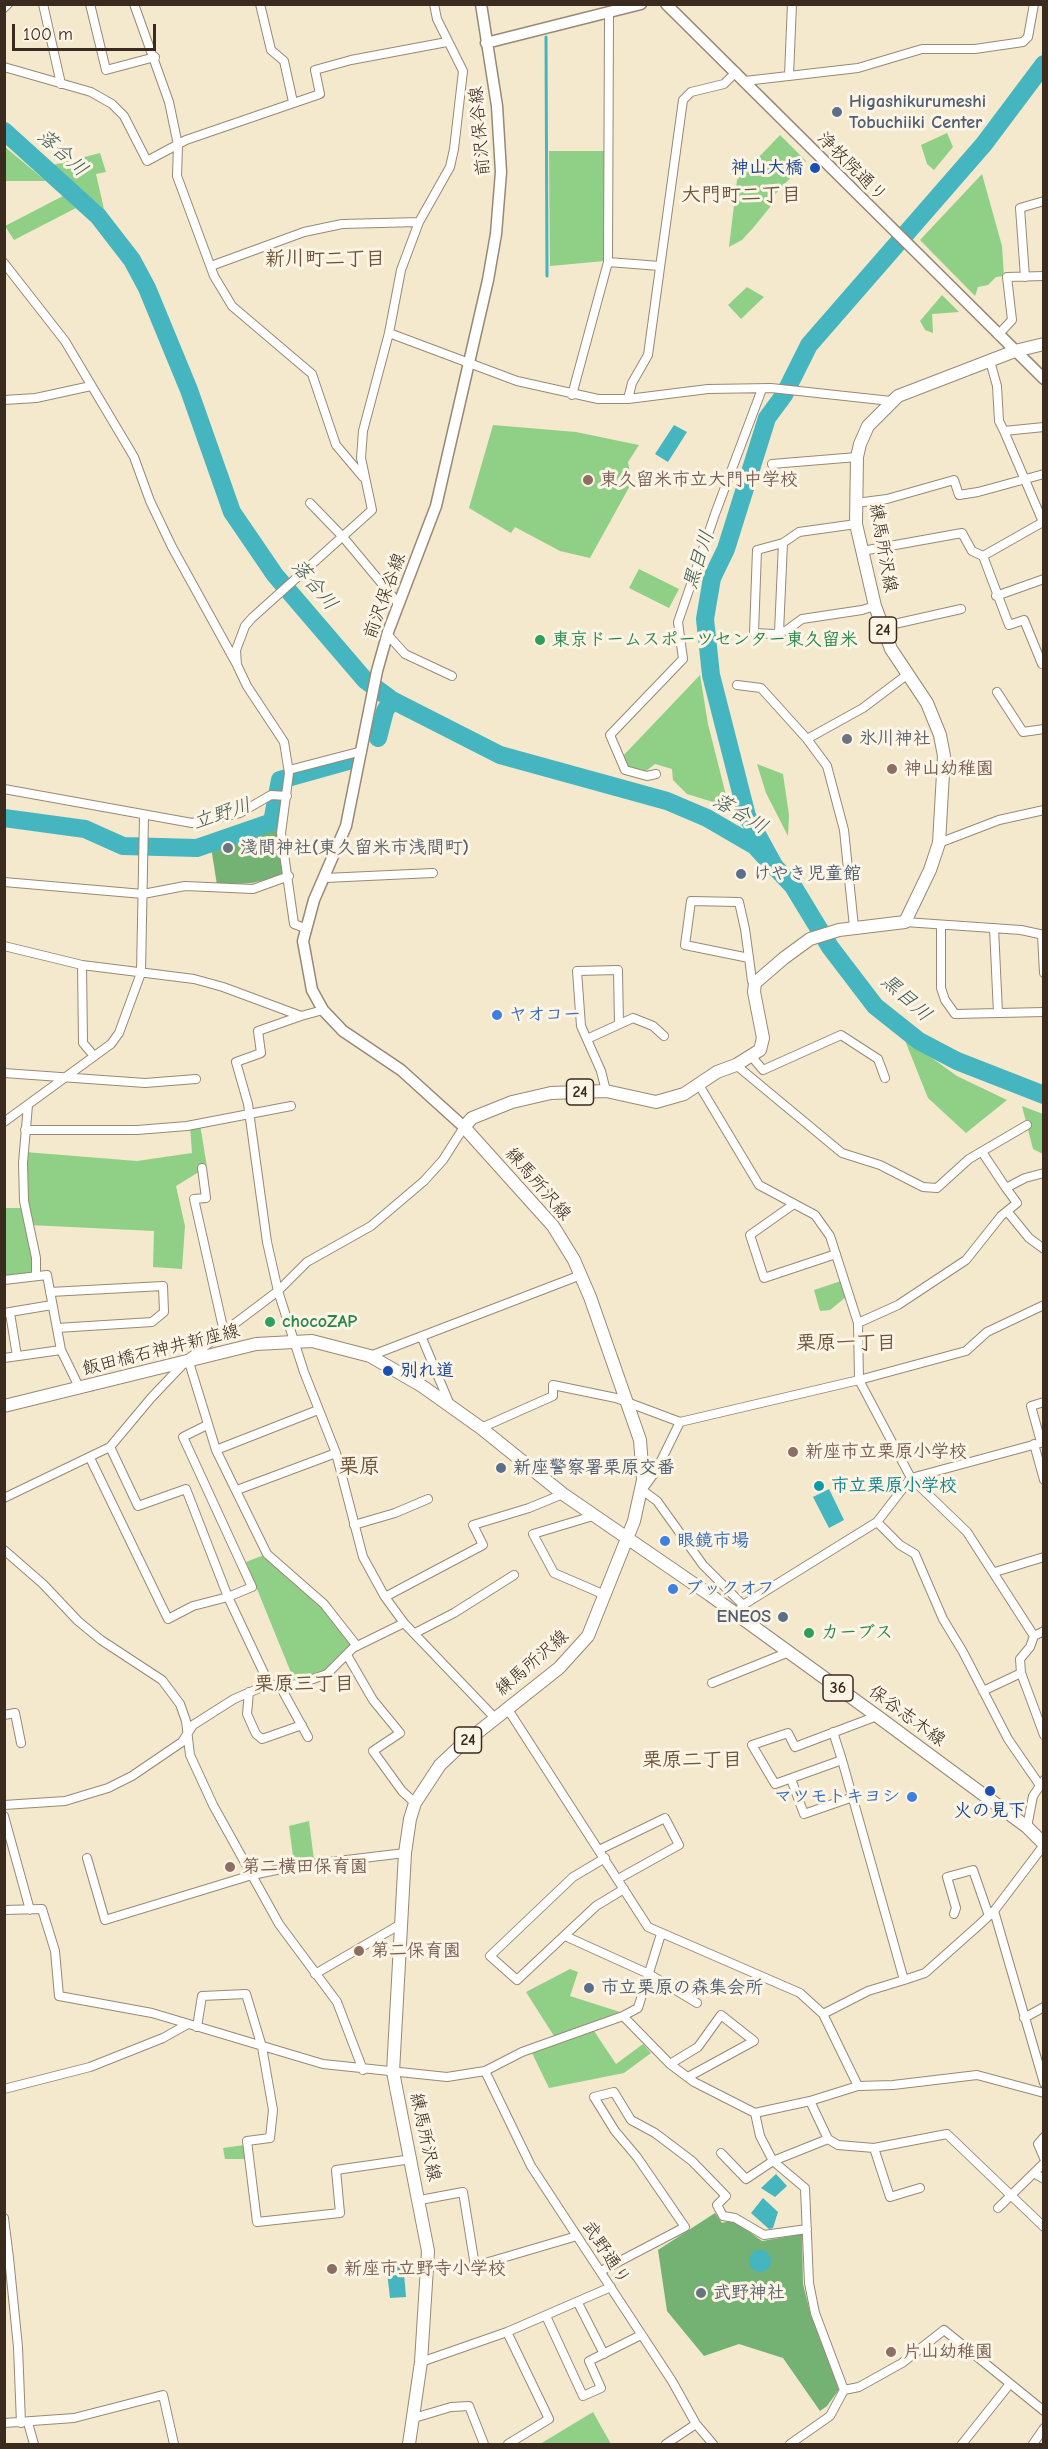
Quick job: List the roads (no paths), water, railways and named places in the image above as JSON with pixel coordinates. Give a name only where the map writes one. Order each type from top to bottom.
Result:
[{"type":"main road","name":"前沢保谷線","points":[[464,1127],[401,1070],[343,1031],[323,1010],[312,990],[304,951],[305,928],[314,900],[346,826],[377,671],[387,634],[436,506],[488,280],[500,194],[497,106],[481,4]]},
{"type":"main road","points":[[486,43],[609,14],[641,4]]},
{"type":"main road","name":"浄牧院通り","points":[[666,4],[1044,379]]},
{"type":"main road","name":"練馬所沢線","points":[[905,922],[930,870],[939,843],[944,756],[940,735],[927,703],[891,649],[874,606],[856,524],[857,457],[867,428],[891,401],[906,392],[1015,351],[1044,344]]},
{"type":"main road","points":[[752,1057],[760,1050],[763,1038],[754,992],[755,983],[810,939],[854,927],[905,922]]},
{"type":"main road","name":"24","points":[[464,1127],[472,1118],[512,1102],[551,1093],[606,1091],[656,1102],[684,1094],[717,1072],[752,1057]]},
{"type":"main road","name":"練馬所沢線","points":[[409,2445],[421,2362],[428,2251],[412,2159],[393,2072],[405,1852],[415,1803],[440,1765],[574,1655],[592,1630],[627,1539],[642,1490],[640,1440],[581,1275],[553,1226],[464,1127]]},
{"type":"main road","name":"飯田橋石神井新座線","points":[[4,1406],[80,1389],[228,1349],[294,1340],[332,1345],[370,1356],[451,1406],[563,1494],[627,1539]]},
{"type":"main road","name":"保谷志木線","points":[[627,1539],[739,1609],[789,1652],[1027,1827],[1044,1844]]},
{"type":"street","points":[[4,8],[8,4]]},
{"type":"street","points":[[43,4],[62,84]]},
{"type":"street","points":[[90,4],[106,70],[155,57]]},
{"type":"street","points":[[134,4],[155,57],[169,102],[178,145],[177,176],[211,266],[232,306],[312,374],[336,445],[363,477]]},
{"type":"street","points":[[260,4],[271,50],[284,60],[294,102]]},
{"type":"street","points":[[237,665],[236,650],[245,626],[272,598],[372,510],[363,477],[361,458],[363,431],[389,333],[401,270],[419,222],[450,168],[454,149],[463,71],[447,42],[434,4]]},
{"type":"street","points":[[789,75],[792,4]]},
{"type":"street","points":[[745,81],[858,68],[922,49],[975,48],[1023,42],[1028,37],[1034,4]]},
{"type":"street","points":[[572,394],[608,262],[609,14]]},
{"type":"street","points":[[4,67],[91,92],[119,110],[147,161],[178,145],[248,117],[320,94],[315,70],[351,60],[447,42]]},
{"type":"street","points":[[628,399],[632,382],[648,355],[683,100],[691,92],[724,84],[736,72]]},
{"type":"street","points":[[1025,277],[1020,208],[1044,201]]},
{"type":"street","points":[[211,266],[304,232],[342,224],[419,222]]},
{"type":"street","points":[[608,262],[660,266]]},
{"type":"street","points":[[4,263],[65,341],[134,457],[150,501],[172,547],[247,686],[284,742],[289,772],[288,787],[284,796],[281,833],[289,876],[294,924],[305,928]]},
{"type":"street","points":[[998,335],[1012,320],[1007,277],[1044,276]]},
{"type":"street","points":[[389,333],[517,381],[598,399],[628,399],[708,389],[775,389],[891,401]]},
{"type":"street","points":[[983,556],[1043,522],[1027,479],[999,421],[997,386],[990,361]]},
{"type":"street","points":[[4,400],[36,398],[92,386]]},
{"type":"street","points":[[656,774],[647,776],[625,770],[610,735],[683,659],[678,622],[726,483],[762,389]]},
{"type":"street","points":[[1004,431],[1044,427]]},
{"type":"street","points":[[772,464],[857,457]]},
{"type":"street","points":[[856,503],[887,499],[954,480],[959,495],[1044,474]]},
{"type":"street","points":[[310,503],[343,537],[398,603]]},
{"type":"street","points":[[856,524],[799,532],[783,543],[757,550],[754,633],[779,632],[802,619],[862,610],[874,606]]},
{"type":"street","points":[[862,551],[962,533],[972,550],[983,556],[996,596],[1009,625],[1024,620],[1042,664]]},
{"type":"street","points":[[779,632],[783,543]]},
{"type":"street","points":[[996,596],[1044,579]]},
{"type":"street","points":[[881,627],[961,609]]},
{"type":"street","points":[[387,634],[405,654],[452,676]]},
{"type":"street","points":[[807,739],[863,708],[908,674]]},
{"type":"street","points":[[737,685],[761,688],[807,739],[827,766],[844,830],[854,927]]},
{"type":"street","points":[[997,692],[1023,732],[1044,729]]},
{"type":"street","points":[[289,772],[362,752]]},
{"type":"street","points":[[4,789],[144,816],[201,824],[240,813],[271,795],[284,796]]},
{"type":"street","points":[[939,843],[999,820],[1044,810]]},
{"type":"street","points":[[5,1121],[111,1044],[119,1033],[141,973],[144,816]]},
{"type":"street","points":[[325,878],[433,873]]},
{"type":"street","points":[[4,882],[143,894],[185,886],[253,890],[289,876]]},
{"type":"street","points":[[749,958],[686,945],[692,901],[739,902],[749,958],[752,981],[755,983]]},
{"type":"street","points":[[905,922],[994,928],[1043,935],[1044,973]]},
{"type":"street","points":[[941,925],[941,988],[945,1000],[955,1014],[1044,1012]]},
{"type":"street","points":[[994,928],[998,1013]]},
{"type":"street","points":[[4,946],[82,965],[194,979],[301,1016]]},
{"type":"street","points":[[82,965],[83,1043],[94,1056]]},
{"type":"street","points":[[606,1091],[581,1026],[577,970],[618,970],[619,1024]]},
{"type":"street","points":[[323,1010],[258,1031],[261,1053],[236,1062],[249,1115],[267,1242],[278,1291],[318,1410],[336,1453],[363,1557],[385,1597],[404,1623],[495,1718]]},
{"type":"street","points":[[587,1040],[633,1018],[653,1026],[664,1036]]},
{"type":"street","points":[[752,1057],[763,1070],[841,1035],[878,1059],[885,1078]]},
{"type":"street","points":[[736,1065],[842,1153],[880,1165],[923,1188],[937,1188],[969,1159],[1027,1125]]},
{"type":"street","points":[[4,1073],[145,1083],[196,1078]]},
{"type":"street","points":[[699,1084],[759,1185],[815,1215],[830,1236],[858,1323],[859,1380],[911,1478],[967,1532],[995,1572],[1034,1636]]},
{"type":"street","points":[[28,1105],[25,1130],[24,1201],[36,1258],[36,1276]]},
{"type":"street","points":[[25,1130],[136,1130],[187,1126],[291,1106]]},
{"type":"street","points":[[4,1498],[110,1447],[151,1398],[188,1359],[278,1291],[307,1262],[371,1226],[424,1181],[443,1160],[464,1127]]},
{"type":"street","points":[[858,1323],[898,1305],[966,1260],[1007,1211],[1017,1203],[982,1152]]},
{"type":"street","points":[[202,1168],[206,1198],[194,1199],[224,1332]]},
{"type":"street","points":[[1006,1188],[1025,1178],[1044,1173]]},
{"type":"street","points":[[794,1204],[750,1235],[764,1278],[836,1254]]},
{"type":"street","points":[[1007,1211],[1029,1238],[1044,1249]]},
{"type":"street","points":[[4,1280],[47,1275],[61,1350],[80,1389]]},
{"type":"street","points":[[370,1356],[422,1338],[581,1275]]},
{"type":"street","points":[[50,1292],[162,1286],[164,1312],[152,1322],[57,1328]]},
{"type":"street","points":[[17,1356],[7,1313],[52,1305]]},
{"type":"street","points":[[481,1428],[553,1396],[553,1385],[616,1398],[680,1422],[859,1380],[966,1351],[987,1332],[1044,1305]]},
{"type":"street","points":[[422,1338],[451,1406]]},
{"type":"street","points":[[4,1358],[61,1350]]},
{"type":"street","points":[[188,1359],[216,1450],[267,1554],[324,1604],[357,1646]]},
{"type":"street","points":[[1044,1402],[1031,1406],[1040,1443],[1044,1480]]},
{"type":"street","points":[[216,1450],[318,1410]]},
{"type":"street","points":[[680,1422],[656,1472],[642,1490],[657,1501],[703,1565],[739,1609],[877,1522],[911,1478],[1040,1443]]},
{"type":"street","points":[[90,1458],[168,1619],[193,1606],[228,1597],[252,1587],[183,1437],[207,1425]]},
{"type":"street","points":[[110,1447],[138,1506],[186,1489],[228,1597],[269,1684]]},
{"type":"street","points":[[237,1490],[336,1453]]},
{"type":"street","points":[[385,1597],[483,1545],[473,1525],[529,1508],[563,1494]]},
{"type":"street","points":[[354,1525],[395,1513],[428,1499]]},
{"type":"street","points":[[593,1516],[533,1534],[554,1573],[605,1595]]},
{"type":"street","points":[[877,1522],[900,1545],[915,1554],[943,1619],[1008,1739],[1041,1782],[1033,1796],[1027,1827]]},
{"type":"street","points":[[4,1550],[43,1584],[78,1621],[101,1641],[162,1680],[180,1704],[186,1721],[190,1755],[279,1924],[337,2002],[363,2070]]},
{"type":"street","points":[[995,1572],[1044,1557]]},
{"type":"street","points":[[415,1634],[454,1613],[514,1575]]},
{"type":"street","points":[[4,1805],[65,1801],[108,1788],[132,1776],[182,1742],[193,1725],[249,1692],[269,1684],[280,1686],[299,1684],[327,1674],[357,1646],[404,1623]]},
{"type":"street","points":[[1044,1631],[1034,1636],[1030,1647],[1020,1659],[1021,1673],[1044,1735]]},
{"type":"street","points":[[712,1683],[789,1652]]},
{"type":"street","points":[[347,1655],[373,1701],[400,1732],[373,1751],[402,1791],[415,1803]]},
{"type":"street","points":[[983,1691],[1021,1673]]},
{"type":"street","points":[[280,1686],[308,1737]]},
{"type":"street","points":[[249,1692],[247,1714],[256,1734],[262,1739],[302,1725]]},
{"type":"street","points":[[507,1708],[648,1928],[800,1994],[823,2014],[858,2086]]},
{"type":"street","points":[[4,1715],[15,1713],[21,1743]]},
{"type":"street","points":[[842,1760],[776,1784],[752,1745],[788,1732],[795,1747],[877,1716]]},
{"type":"street","points":[[833,1732],[904,1980]]},
{"type":"street","points":[[791,1779],[804,1814],[853,1797]]},
{"type":"street","points":[[4,1816],[30,1910]]},
{"type":"street","points":[[600,1850],[665,1818],[679,1845],[618,1879]]},
{"type":"street","points":[[823,2014],[868,1991],[925,1973],[991,1913],[1044,1844]]},
{"type":"street","points":[[87,1858],[105,1920],[252,1875],[296,1866],[405,1852]]},
{"type":"street","points":[[605,1858],[573,1877],[490,1956],[517,1980],[596,1906],[624,1888]]},
{"type":"street","points":[[954,1914],[956,1908],[947,1877],[973,1870],[991,1913],[1038,2056],[1044,2084]]},
{"type":"street","points":[[4,1910],[42,1909],[55,1951],[59,1996],[152,2013],[323,2064],[447,2077],[484,2071],[522,2052],[623,2016],[638,2008],[661,1934]]},
{"type":"street","points":[[315,1974],[401,1924]]},
{"type":"street","points":[[565,1936],[649,1974],[697,2003]]},
{"type":"street","points":[[197,2026],[202,1996],[246,1994],[262,2047],[273,2110],[270,2138],[247,2141],[256,2222],[340,2213],[336,2170],[412,2159]]},
{"type":"street","points":[[1024,2018],[1044,2007]]},
{"type":"street","points":[[670,2064],[698,2048],[721,2015],[754,2041],[688,2078]]},
{"type":"street","points":[[623,2016],[670,2064],[688,2078],[755,2113],[810,2101],[858,2086],[892,2085],[976,2076],[1044,2093]]},
{"type":"street","points":[[4,2088],[90,2067],[163,2037],[188,2024]]},
{"type":"street","name":"武野通り","points":[[484,2071],[526,2157],[672,2381],[696,2424],[713,2445]]},
{"type":"street","points":[[601,2271],[685,2227],[637,2157],[615,2131],[594,2097],[614,2092],[631,2120],[655,2133],[692,2161],[726,2196],[717,2205],[723,2216],[735,2218],[764,2235],[807,2229]]},
{"type":"street","points":[[810,2101],[828,2139],[838,2145],[874,2148],[946,2134],[1044,2227]]},
{"type":"street","points":[[755,2113],[760,2136],[773,2160],[805,2188],[809,2283],[815,2313],[839,2370],[844,2390],[830,2416],[790,2445]]},
{"type":"street","points":[[1044,2137],[1038,2144],[1044,2158]]},
{"type":"street","points":[[721,2153],[746,2179],[773,2160],[828,2139]]},
{"type":"street","points":[[874,2148],[891,2197],[920,2188]]},
{"type":"street","points":[[998,2208],[1044,2163]]},
{"type":"street","points":[[1034,2173],[1044,2179]]},
{"type":"street","points":[[420,2200],[463,2192],[475,2266],[577,2236]]},
{"type":"street","points":[[4,2218],[25,2423],[34,2445]]},
{"type":"street","points":[[421,2362],[507,2332],[612,2287]]},
{"type":"street","points":[[578,2303],[604,2354]]},
{"type":"street","points":[[546,2316],[583,2396],[601,2388],[589,2361],[641,2335]]},
{"type":"street","points":[[844,2390],[859,2387],[902,2363],[944,2330],[1009,2385],[1044,2411]]},
{"type":"street","points":[[507,2332],[549,2419],[508,2445]]},
{"type":"street","points":[[962,2445],[1009,2385]]},
{"type":"street","points":[[4,2423],[74,2418],[163,2395],[174,2445]]},
{"type":"street","points":[[414,2418],[451,2407],[469,2406],[484,2445]]},
{"type":"street","points":[[666,2445],[696,2424]]},
{"type":"street","points":[[1033,2445],[1044,2428]]},
{"type":"water","points":[[674,425],[687,432],[668,462],[655,454]]},
{"type":"water","points":[[829,1489],[844,1520],[829,1528],[813,1497]]},
{"type":"water","points":[[776,2174],[787,2186],[775,2197],[761,2188]]},
{"type":"water","points":[[763,2198],[778,2212],[773,2228],[769,2229],[751,2213]]},
{"type":"water","points":[[760,2250],[768,2253],[771,2261],[768,2269],[760,2272],[752,2269],[749,2261],[752,2253]]},
{"type":"water","points":[[403,2261],[406,2297],[390,2298],[386,2263]]},
{"type":"waterway","points":[[546,37],[547,276]]},
{"type":"waterway","name":"黒目川","points":[[1044,64],[984,144],[809,345],[784,395],[767,418],[726,549],[712,578],[705,619],[711,675],[747,816],[775,867],[793,886],[830,947],[875,1006],[919,1041],[957,1061],[1044,1095]]},
{"type":"waterway","name":"落合川","points":[[4,131],[98,216],[132,260],[147,288],[189,390],[232,512],[275,575],[365,680],[392,700],[500,755],[667,801],[707,818],[755,846],[765,857]]},
{"type":"waterway","name":"立野川","points":[[378,738],[385,711],[392,700]]},
{"type":"waterway","name":"立野川","points":[[4,818],[85,829],[123,846],[197,848],[272,822],[280,780],[348,761]]},
{"type":"place","name":"Higashikurumeshi Tobuchiiki Center","points":[[837,112]]},
{"type":"place","name":"神山大橋","points":[[815,168]]},
{"type":"place","name":"東久留米市立大門中学校","points":[[588,480]]},
{"type":"place","name":"東京ドームスポーツセンター東久留米","points":[[540,640]]},
{"type":"place","name":"氷川神社","points":[[847,739]]},
{"type":"place","name":"神山幼稚園","points":[[892,769]]},
{"type":"place","name":"淺間神社(東久留米市浅間町)","points":[[228,848]]},
{"type":"place","name":"けやき児童館","points":[[741,874]]},
{"type":"place","name":"ヤオコー","points":[[497,1015]]},
{"type":"place","name":"chocoZAP","points":[[270,1322]]},
{"type":"place","name":"別れ道","points":[[388,1371]]},
{"type":"place","name":"新座市立栗原小学校","points":[[793,1452]]},
{"type":"place","name":"新座警察署栗原交番","points":[[501,1468]]},
{"type":"place","name":"市立栗原小学校","points":[[819,1486]]},
{"type":"place","name":"眼鏡市場","points":[[665,1541]]},
{"type":"place","name":"ブックオフ","points":[[673,1589]]},
{"type":"place","name":"ENEOS","points":[[783,1617]]},
{"type":"place","name":"カーブス","points":[[809,1633]]},
{"type":"place","name":"火の見下","points":[[990,1791]]},
{"type":"place","name":"マツモトキヨシ","points":[[912,1797]]},
{"type":"place","name":"第二横田保育園","points":[[230,1867]]},
{"type":"place","name":"第二保育園","points":[[359,1951]]},
{"type":"place","name":"市立栗原の森集会所","points":[[589,1988]]},
{"type":"place","name":"新座市立野寺小学校","points":[[332,2269]]},
{"type":"place","name":"武野神社","points":[[701,2293]]},
{"type":"place","name":"片山幼稚園","points":[[891,2352]]},
{"type":"district","name":"大門町二丁目","points":[[741,195]]},
{"type":"district","name":"新川町二丁目","points":[[325,259]]},
{"type":"district","name":"栗原一丁目","points":[[846,1343]]},
{"type":"district","name":"栗原","points":[[359,1467]]},
{"type":"district","name":"栗原三丁目","points":[[304,1684]]},
{"type":"district","name":"栗原二丁目","points":[[692,1760]]}]
